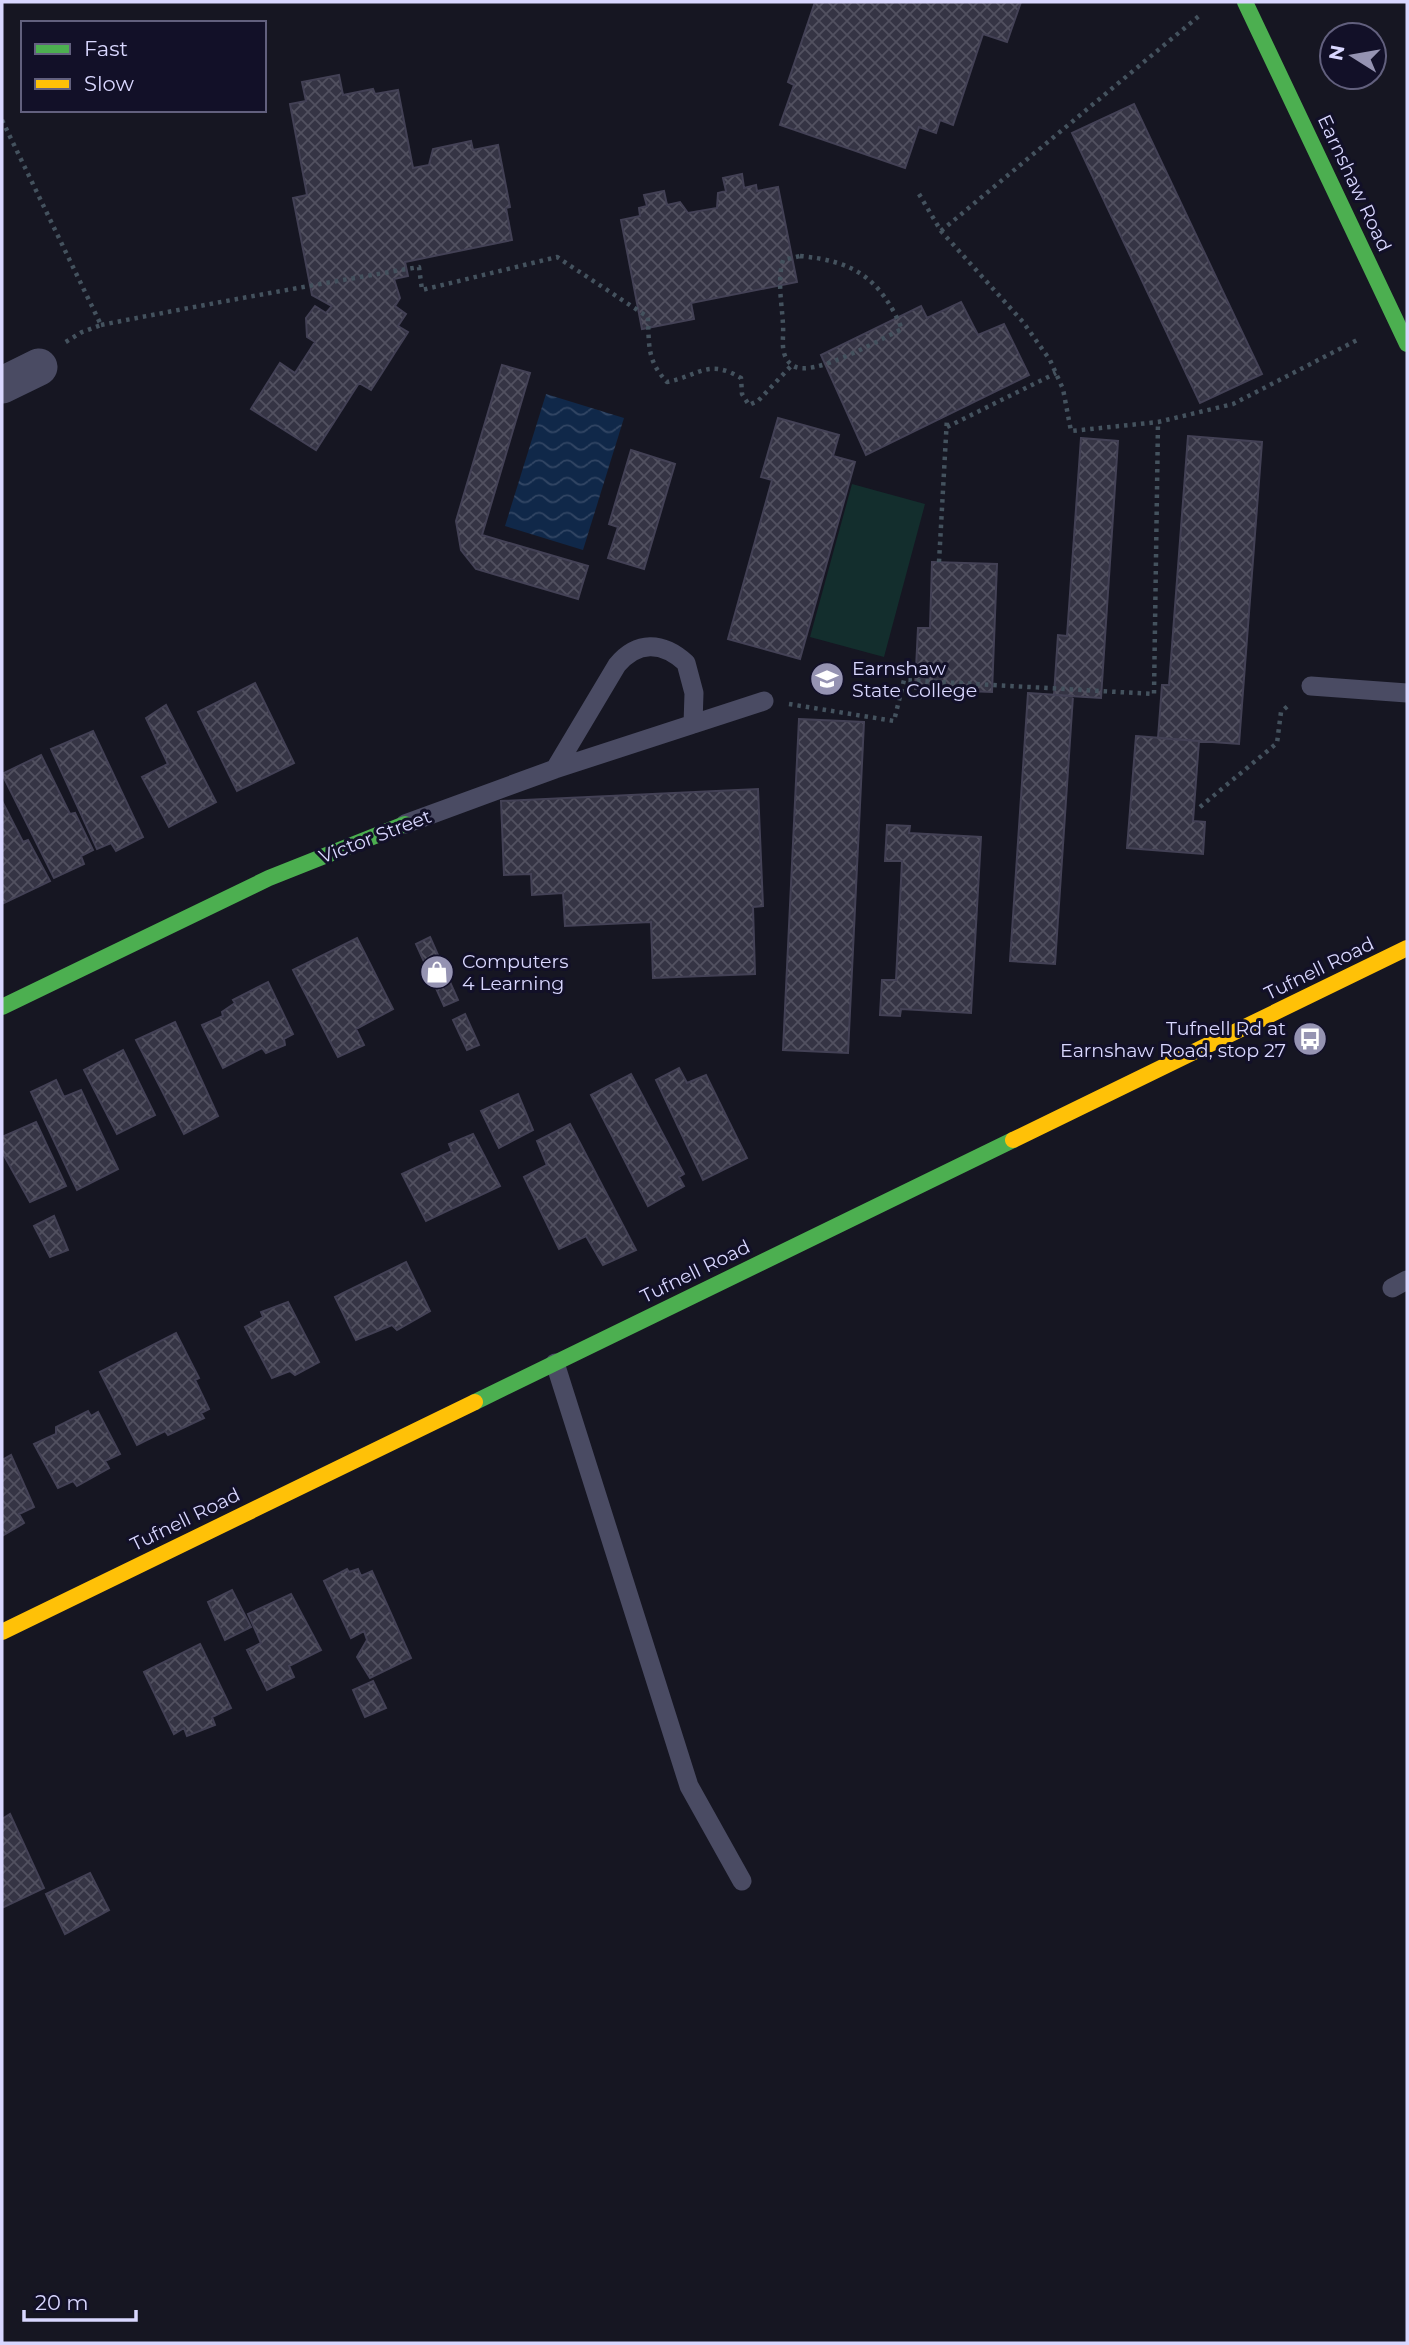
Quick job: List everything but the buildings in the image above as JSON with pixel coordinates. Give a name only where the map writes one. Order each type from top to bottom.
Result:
[{"type":"street","name":"Earnshaw Road","points":[[1245,2],[1407,344]]},
{"type":"street","points":[[2,384],[52,355]]},
{"type":"street","name":"Victor Street","points":[[2,1007],[269,878],[405,824]]},
{"type":"street","name":"Tufnell Road","points":[[2,1632],[1407,948]]},
{"type":"lane","points":[[555,769],[617,665],[627,653],[640,647],[665,648],[686,663],[694,693],[693,724]]},
{"type":"lane","points":[[1311,686],[1407,693]]},
{"type":"lane","name":"Victor Street","points":[[405,824],[555,769],[764,701]]},
{"type":"lane","points":[[555,1363],[689,1786],[742,1881]]},
{"type":"path","points":[[941,231],[1199,16]]},
{"type":"path","points":[[2,120],[101,325]]},
{"type":"path","points":[[919,194],[941,231],[1023,322],[1056,373],[1063,389],[1071,431],[1158,422],[1233,404],[1357,340]]},
{"type":"path","points":[[800,256],[852,266],[885,295],[902,328],[831,363],[805,370],[792,365],[782,348],[779,273],[783,260],[800,256]]},
{"type":"path","points":[[52,355],[82,332],[101,325],[270,291],[302,289],[419,267],[422,290],[557,257],[648,317],[649,348],[655,369],[667,382],[709,368],[724,368],[741,378],[742,394],[748,405],[758,401],[792,365]]},
{"type":"path","points":[[946,428],[1056,373]]},
{"type":"path","points":[[939,562],[947,418]]},
{"type":"path","points":[[764,701],[853,712],[894,721],[904,680],[1154,694],[1158,422]]},
{"type":"path","points":[[1200,807],[1277,743],[1281,712],[1311,686]]},
{"type":"green space","points":[[852,484],[925,504],[884,657],[810,637]]},
{"type":"water","points":[[546,394],[624,418],[583,550],[505,526]]},
{"type":"traffic: fast","points":[[1245,2],[1407,344]]},
{"type":"traffic: fast","points":[[2,1007],[269,878],[405,824]]},
{"type":"traffic: fast","points":[[475,1402],[1013,1140]]},
{"type":"traffic: slow","points":[[1013,1140],[1407,948]]},
{"type":"traffic: slow","points":[[2,1632],[475,1402]]},
{"type":"place","name":"Earnshaw State College","points":[[827,679]]},
{"type":"place","name":"Computers 4 Learning","points":[[437,972]]},
{"type":"place","name":"Tufnell Rd at Earnshaw Road, stop 27","points":[[1310,1039]]}]
